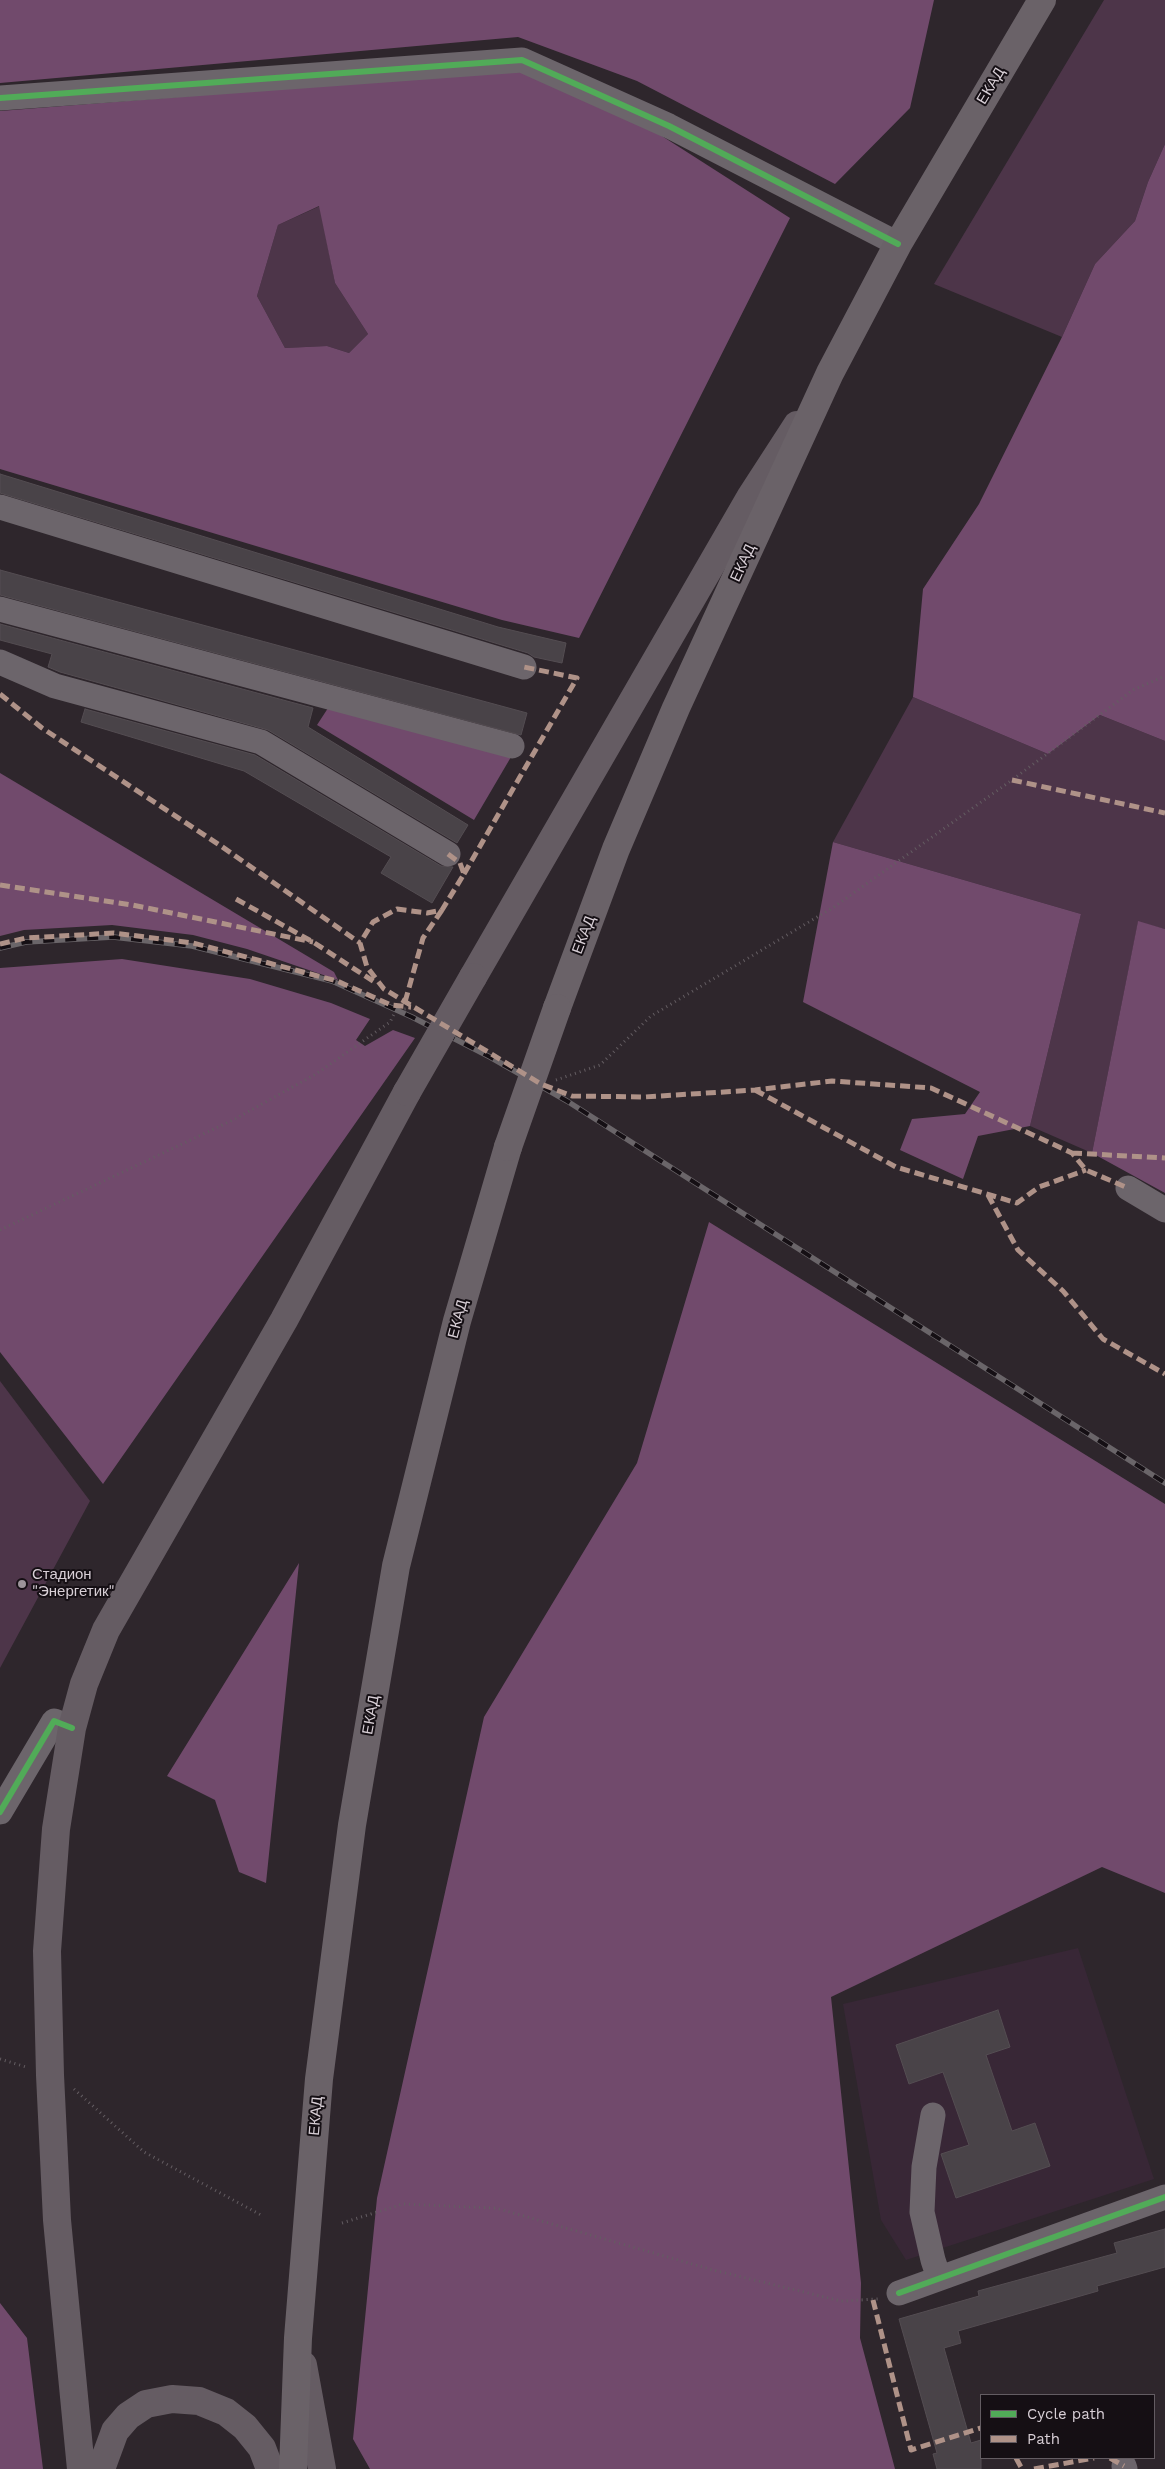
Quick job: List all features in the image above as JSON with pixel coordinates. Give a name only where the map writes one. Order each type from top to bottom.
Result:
[{"type":"highway","name":"ЕКАД","points":[[293,2469],[298,2338],[319,2079],[352,1825],[396,1566],[457,1321],[508,1147],[616,849],[676,708],[830,373],[898,244],[1042,0]]},
{"type":"main road","points":[[81,2469],[57,2220],[50,2075],[47,1951],[50,1888],[56,1829],[72,1728],[84,1684],[106,1630],[284,1320],[407,1092],[751,496],[830,373]]},
{"type":"main road","points":[[298,2338],[322,2469]]},
{"type":"main road","points":[[101,2469],[115,2431],[128,2416],[146,2404],[172,2399],[199,2402],[226,2412],[244,2427],[262,2448],[270,2469]]},
{"type":"street","points":[[0,98],[522,60],[668,126],[898,244]]},
{"type":"street","points":[[0,506],[524,668]]},
{"type":"street","points":[[0,609],[512,746]]},
{"type":"street","points":[[0,662],[55,686],[261,742],[448,854]]},
{"type":"street","points":[[1128,1188],[1165,1210]]},
{"type":"street","points":[[0,1812],[54,1721],[72,1728]]},
{"type":"street","points":[[933,2115],[924,2167],[922,2212],[933,2260],[940,2278]]},
{"type":"street","points":[[899,2293],[1165,2197]]},
{"type":"path","points":[[549,1082],[600,1065],[651,1016],[834,907],[1012,780],[1133,690],[1165,676]]},
{"type":"path","points":[[0,1230],[235,1119],[316,1074],[390,1022],[396,1010],[414,1008]]},
{"type":"path","points":[[0,2059],[50,2075],[81,2094],[144,2152],[261,2215]]},
{"type":"path","points":[[342,2223],[403,2204],[496,2208],[713,2270],[841,2301],[873,2300],[899,2293]]},
{"type":"shaded area","points":[[0,0],[934,0],[910,108],[835,184],[637,81],[518,37],[0,83]]},
{"type":"shaded area","points":[[1104,0],[1165,0],[1165,144],[1148,182],[1135,221],[1095,264],[1062,337],[934,284]]},
{"type":"shaded area","points":[[517,70],[640,122],[790,218],[579,638],[502,620],[0,469],[0,111]],"holes":[[[319,206],[335,283],[368,334],[349,353],[327,346],[285,348],[257,296],[278,225]]]},
{"type":"shaded area","points":[[1165,144],[1165,741],[1100,715],[1048,754],[913,697],[923,589],[979,504],[1062,337],[1095,264],[1135,221],[1148,182]]},
{"type":"shaded area","points":[[320,206],[335,283],[368,334],[349,353],[327,346],[285,348],[257,296],[278,225]]},
{"type":"shaded area","points":[[913,697],[1048,754],[1100,715],[1165,741],[1165,929],[1138,922],[1092,1153],[1030,1126],[1081,914],[833,842]]},
{"type":"shaded area","points":[[330,705],[511,757],[474,820],[317,725]]},
{"type":"shaded area","points":[[0,773],[334,972],[338,980],[247,949],[193,935],[112,925],[24,930],[0,936]]},
{"type":"shaded area","points":[[833,842],[1081,914],[1030,1126],[978,1136],[963,1179],[900,1150],[912,1119],[965,1114],[980,1092],[803,1002]]},
{"type":"shaded area","points":[[1138,921],[1165,929],[1165,1193],[1092,1153]]},
{"type":"shaded area","points":[[122,959],[250,979],[331,1003],[370,1019],[356,1040],[365,1046],[393,1030],[415,1038],[103,1484],[0,1352],[0,968]]},
{"type":"shaded area","points":[[709,1222],[1165,1504],[1165,1893],[1102,1867],[831,1997],[861,2283],[860,2338],[895,2469],[370,2469],[353,2439],[377,2198],[484,1717],[637,1463]]},
{"type":"shaded area","name":"Стадион \"Энергетик\"","points":[[0,1381],[90,1501],[0,1668]]},
{"type":"shaded area","points":[[299,1563],[266,1883],[239,1872],[215,1800],[167,1776]]},
{"type":"shaded area","points":[[1078,1948],[1154,2179],[906,2260],[881,2220],[843,2004]]},
{"type":"shaded area","points":[[0,2303],[27,2338],[43,2469],[0,2469]]},
{"type":"building","points":[[0,474],[498,627],[566,643],[562,663],[534,657],[528,653],[0,493]]},
{"type":"building","points":[[0,570],[527,713],[521,735],[0,595]]},
{"type":"building","points":[[0,624],[313,708],[308,727],[468,825],[457,843],[268,730],[60,672],[48,667],[52,654],[0,640]]},
{"type":"building","points":[[85,709],[255,755],[441,866],[453,867],[432,903],[381,873],[391,857],[244,771],[81,722]]},
{"type":"building","points":[[998,2010],[1010,2047],[986,2055],[1012,2131],[1035,2123],[1050,2166],[956,2198],[941,2154],[969,2145],[943,2072],[909,2084],[896,2045]]},
{"type":"building","points":[[1165,2229],[1165,2267],[1097,2286],[1098,2291],[958,2331],[961,2343],[944,2348],[971,2443],[980,2440],[981,2469],[937,2469],[933,2454],[937,2453],[899,2319],[979,2296],[978,2291],[1117,2253],[1114,2243]]},
{"type":"railway","points":[[0,948],[26,942],[113,937],[192,946],[332,981],[412,1017],[490,1057],[567,1101],[1165,1483]]},
{"type":"marked path","points":[[464,874],[577,678],[524,667]]},
{"type":"marked path","points":[[0,694],[42,728],[221,846],[360,943]]},
{"type":"marked path","points":[[1012,780],[1165,813]]},
{"type":"marked path","points":[[448,854],[460,863],[464,874],[442,910],[427,913],[397,909],[373,922],[360,943],[367,967],[384,989],[541,1084],[572,1096],[644,1097],[755,1090],[832,1081],[931,1088],[1072,1153],[1086,1170],[1128,1188]]},
{"type":"marked path","points":[[0,885],[132,905],[313,942]]},
{"type":"marked path","points":[[236,899],[313,942],[376,983]]},
{"type":"marked path","points":[[405,1002],[423,938],[442,910]]},
{"type":"marked path","points":[[0,944],[26,938],[114,933],[193,943],[337,981],[391,1005],[411,1007]]},
{"type":"marked path","points":[[755,1090],[896,1167],[1017,1203],[1039,1187],[1086,1170]]},
{"type":"marked path","points":[[1072,1153],[1165,1158]]},
{"type":"marked path","points":[[988,1195],[1018,1250],[1063,1291],[1103,1339],[1165,1374]]},
{"type":"marked path","points":[[873,2300],[911,2450],[980,2428]]},
{"type":"marked path","points":[[1017,2459],[1022,2469]]},
{"type":"marked path","points":[[1034,2469],[1089,2459]]},
{"type":"marked path","points":[[1112,2459],[1124,2466]]},
{"type":"cycle path","points":[[0,98],[522,60],[669,126],[898,244]]},
{"type":"cycle path","points":[[0,1812],[54,1721],[72,1728]]},
{"type":"cycle path","points":[[899,2293],[1165,2197]]},
{"type":"place","name":"Стадион \"Энергетик\"","points":[[22,1584]]}]
